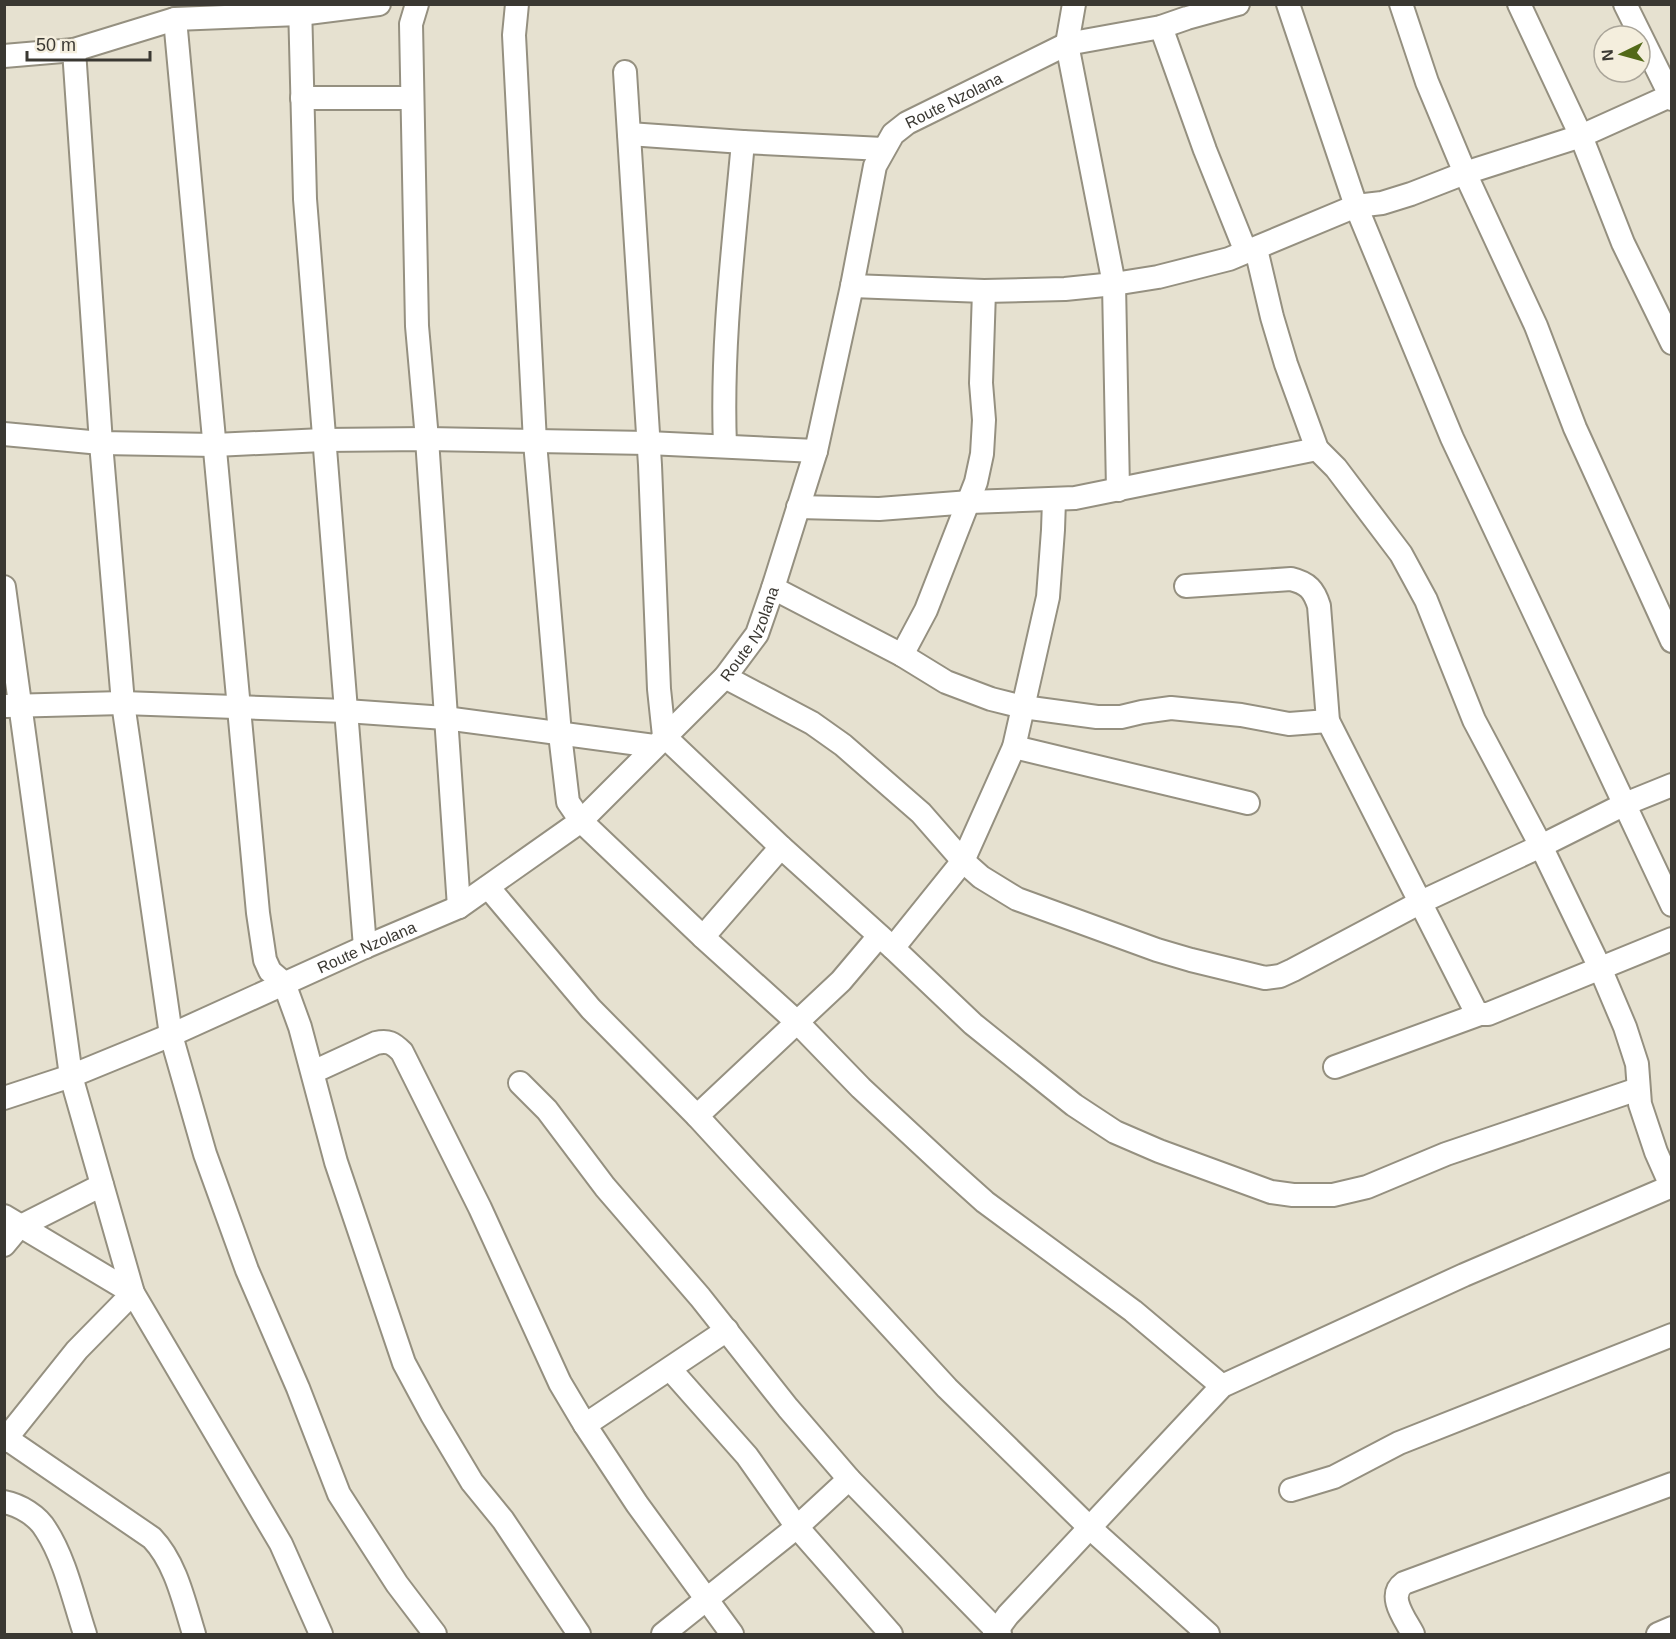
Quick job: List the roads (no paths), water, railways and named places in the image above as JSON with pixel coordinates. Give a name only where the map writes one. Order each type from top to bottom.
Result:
[{"type":"street","points":[[4,56],[74,50],[175,19],[379,4]]},
{"type":"street","points":[[417,4],[411,24],[417,327],[428,439],[459,908]]},
{"type":"street","points":[[517,4],[514,35],[535,442],[568,802],[581,821],[703,938],[798,1023],[861,1088],[985,1202],[1133,1311],[1222,1386]]},
{"type":"street","points":[[1074,4],[1067,44],[1114,284],[1118,490]]},
{"type":"street","name":"Route Nzolana","points":[[4,1098],[71,1076],[171,1035],[365,947],[459,908],[581,821],[725,676],[757,634],[816,451],[852,286],[875,166],[893,134],[907,123],[1067,44],[1161,27],[1238,4]]},
{"type":"street","points":[[1288,4],[1356,206],[1452,438],[1671,905]]},
{"type":"street","points":[[1401,4],[1428,82],[1464,173],[1536,326],[1575,428],[1671,641]]},
{"type":"street","points":[[1520,4],[1581,136],[1623,243],[1671,343]]},
{"type":"street","points":[[852,286],[984,291],[1065,289],[1158,277],[1251,250],[1356,206],[1392,200],[1464,173],[1581,136],[1671,96],[1625,4]]},
{"type":"street","points":[[300,9],[305,199],[365,947]]},
{"type":"street","points":[[175,19],[258,913],[265,960],[270,970],[284,983],[300,1027],[336,1162],[404,1363],[472,1482],[503,1520],[579,1635]]},
{"type":"street","points":[[520,1083],[547,1110],[605,1187],[700,1297],[849,1479],[997,1634],[1008,1615],[1222,1386],[1464,1275],[1671,1187],[1645,1122],[1634,1054],[1600,968],[1541,846],[1474,720],[1426,600],[1401,554],[1336,468],[1317,449],[1251,250],[1205,150],[1161,27]]},
{"type":"street","points":[[74,50],[101,443],[123,703],[171,1035],[205,1154],[248,1270],[298,1388],[339,1494],[397,1584],[435,1635]]},
{"type":"street","points":[[625,72],[648,443],[659,741]]},
{"type":"street","points":[[302,98],[412,98]]},
{"type":"street","points":[[629,134],[883,149]]},
{"type":"street","points":[[725,446],[723,397],[725,351],[742,142]]},
{"type":"street","points":[[902,655],[926,610],[976,482],[982,454],[984,291]]},
{"type":"street","points":[[4,434],[101,443],[215,445],[323,440],[428,439],[648,443],[816,451]]},
{"type":"street","points":[[798,507],[879,509],[969,502],[1075,498],[1317,449]]},
{"type":"street","points":[[697,1116],[886,942],[963,861],[1014,747],[1048,597],[1054,500]]},
{"type":"street","points":[[1186,586],[1292,579],[1305,582],[1314,593],[1319,606],[1328,721],[1476,1012],[1480,1014]]},
{"type":"street","points":[[4,587],[12,706],[71,1076],[133,1293],[281,1544],[321,1635]]},
{"type":"street","points":[[773,588],[902,655],[946,682],[991,699],[1023,707],[1097,717],[1121,717],[1171,708],[1241,715],[1289,724],[1328,721]]},
{"type":"street","points":[[725,676],[812,723],[843,745],[921,813],[963,861],[981,877],[1017,899],[1157,950],[1265,978],[1280,976],[1293,970],[1421,902],[1625,804],[1671,785]]},
{"type":"street","points":[[12,706],[123,703],[346,711],[445,718],[560,734],[659,741],[781,847],[972,1024],[1074,1105],[1115,1132],[1159,1151],[1271,1192],[1293,1195],[1333,1195],[1367,1186],[1446,1154],[1638,1089]]},
{"type":"street","points":[[1014,747],[1248,803]]},
{"type":"street","points":[[703,938],[781,847]]},
{"type":"street","points":[[488,887],[591,1009],[697,1116],[947,1388],[1089,1527],[1208,1635]]},
{"type":"street","points":[[1335,1067],[1480,1014],[1488,1014],[1671,939]]},
{"type":"street","points":[[313,1072],[376,1043],[386,1041],[395,1044],[402,1052],[480,1208],[560,1383],[636,1504],[732,1635]]},
{"type":"street","points":[[4,1245],[12,1221],[102,1185]]},
{"type":"street","points":[[12,1221],[133,1293]]},
{"type":"street","points":[[133,1293],[77,1350],[5,1440],[152,1538],[162,1548],[174,1574],[194,1635]]},
{"type":"street","points":[[585,1425],[727,1330]]},
{"type":"street","points":[[1292,1490],[1334,1477],[1399,1443],[1671,1335]]},
{"type":"street","points":[[670,1369],[747,1456],[797,1527],[891,1635]]},
{"type":"street","points":[[663,1635],[797,1527],[849,1479]]},
{"type":"street","points":[[1413,1635],[1398,1606],[1396,1597],[1397,1591],[1404,1583],[1671,1484]]},
{"type":"street","points":[[4,1502],[34,1516],[46,1529],[65,1570],[85,1635]]},
{"type":"street","points":[[1658,1635],[1671,1628]]}]
